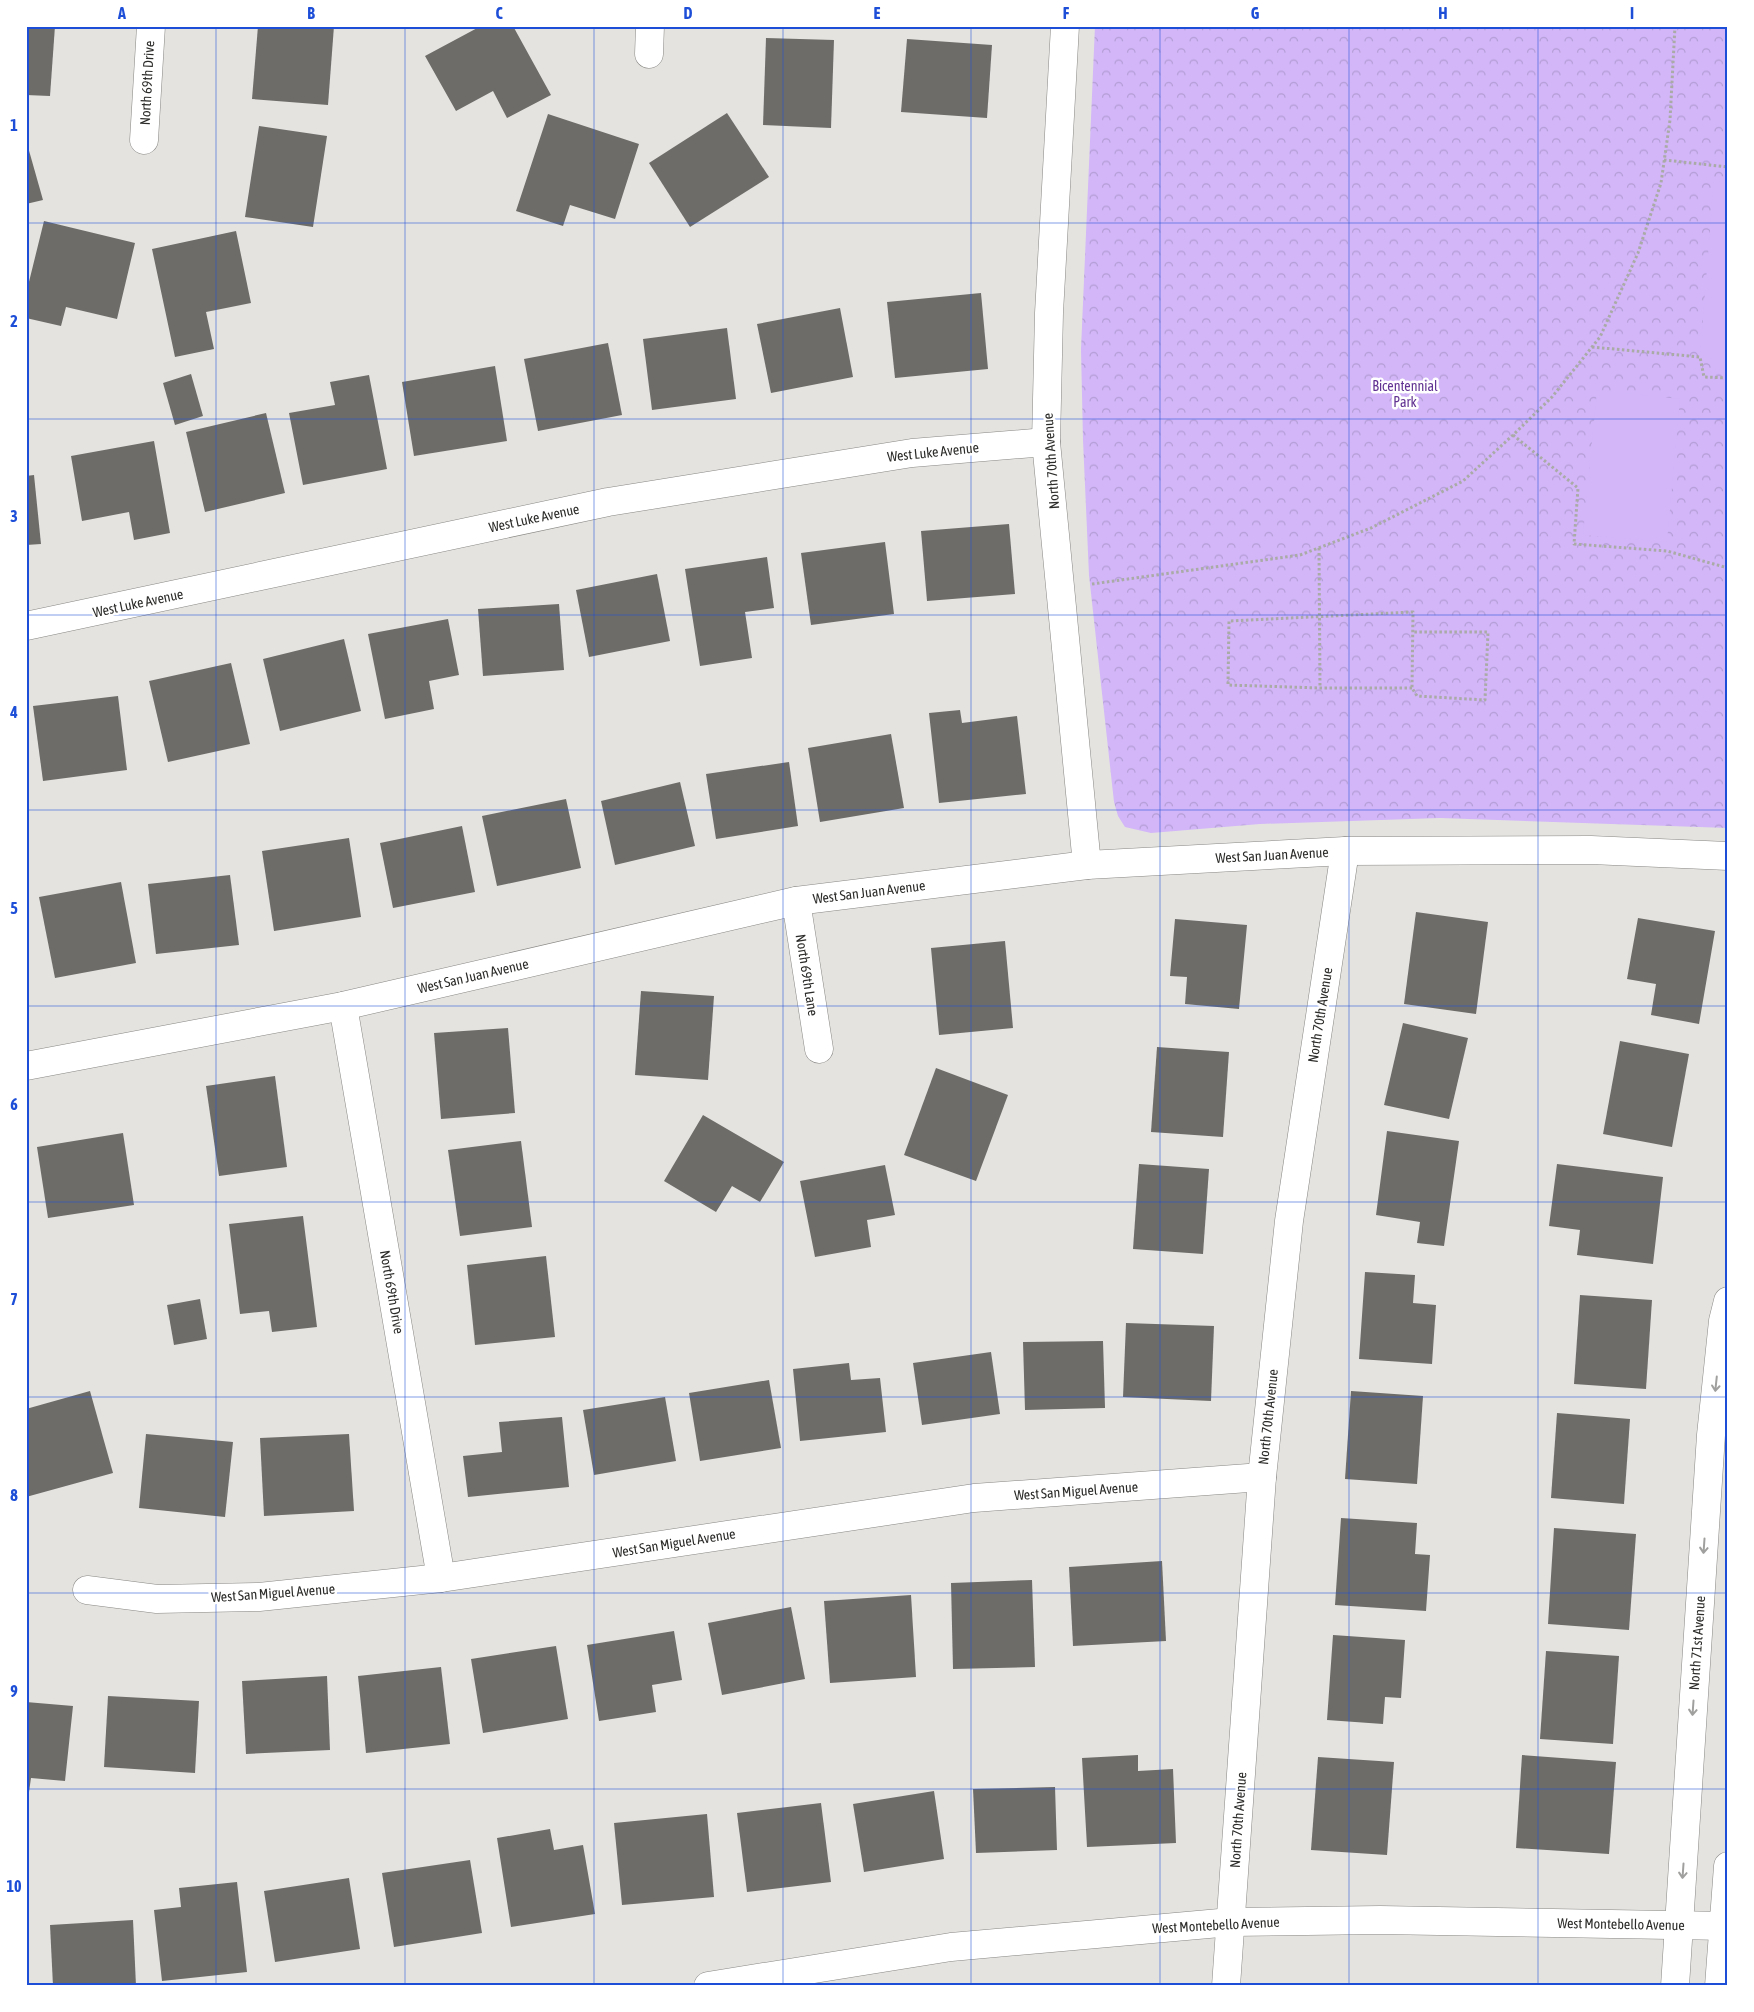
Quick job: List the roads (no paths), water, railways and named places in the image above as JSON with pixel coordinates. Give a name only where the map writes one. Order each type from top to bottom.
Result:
[{"type":"street","name":"North 69th Drive","points":[[144,140],[151,26]]},
{"type":"street","points":[[649,54],[650,26]]},
{"type":"street","name":"North 70th Avenue","points":[[1065,26],[1049,313],[1046,442],[1087,865]]},
{"type":"street","name":"West Luke Avenue","points":[[26,626],[608,502],[912,453],[1046,442]]},
{"type":"street","name":"West San Juan Avenue","points":[[26,1066],[343,1006],[796,900],[1087,865],[1345,851],[1591,850],[1728,856]]},
{"type":"street","name":"North 70th Avenue","points":[[1226,1986],[1262,1477],[1288,1222],[1345,851]]},
{"type":"street","name":"North 69th Lane","points":[[796,900],[819,1049]]},
{"type":"street","name":"North 69th Drive","points":[[343,1006],[441,1578]]},
{"type":"street","name":"North 71st Avenue","points":[[1675,1986],[1711,1435],[1723,1321],[1728,1301]]},
{"type":"street","name":"West San Miguel Avenue","points":[[87,1590],[157,1599],[259,1596],[441,1578],[974,1498],[1262,1477]]},
{"type":"street","points":[[1719,1986],[1726,1926],[1728,1866]]},
{"type":"street","name":"West Montebello Avenue","points":[[708,1986],[951,1947],[1232,1922],[1380,1920],[1726,1926]]},
{"type":"park label","name":"Bicentennial Park","points":[[1405,394]]}]
